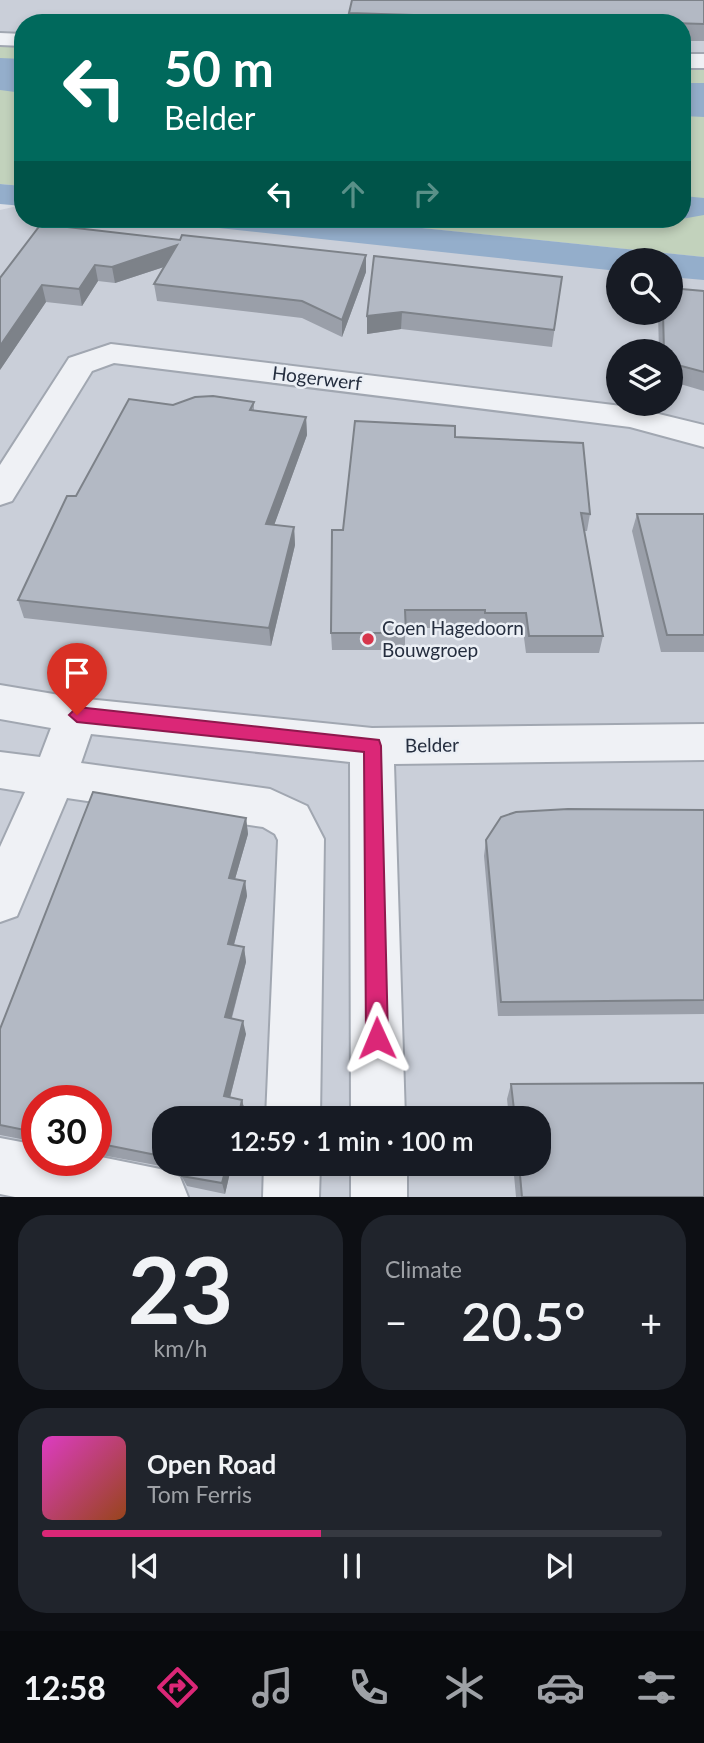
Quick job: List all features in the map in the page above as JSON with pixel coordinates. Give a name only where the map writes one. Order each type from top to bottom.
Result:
[{"type":"street","name":"Hogerwerf","points":[[0,493],[80,365],[111,353],[630,417],[704,436]]},
{"type":"street","name":"Belder","points":[[0,702],[77,715],[373,746],[704,742]]},
{"type":"street","points":[[0,900],[54,776],[77,715]]},
{"type":"street","points":[[373,746],[378,1106]]},
{"type":"street","points":[[0,769],[271,809],[291,820],[300,839],[293,1106]]},
{"type":"street","points":[[0,1166],[160,1197]]},
{"type":"street","points":[[291,1197],[292,1176]]},
{"type":"street","points":[[379,1176],[379,1197]]},
{"type":"shaded area","points":[[0,0],[704,0],[704,257],[683,255],[683,248],[616,248],[422,228],[691,228],[691,14],[14,14],[14,41],[0,40]]},
{"type":"shaded area","points":[[14,207],[14,228],[274,228],[606,260],[606,325],[683,325],[683,263],[704,265],[704,1197],[0,1197],[0,210]]},
{"type":"green space","points":[[0,44],[14,45],[14,185],[0,184]]},
{"type":"green space","points":[[691,66],[704,67],[704,257],[683,255],[683,248],[616,248],[422,228],[691,228]]},
{"type":"water","points":[[0,58],[14,59],[14,92],[0,90]]},
{"type":"water","points":[[691,83],[704,83],[704,117],[691,116]]},
{"type":"water","points":[[0,184],[14,185],[14,205],[0,204]]},
{"type":"water","points":[[691,197],[704,198],[704,215],[691,217]]},
{"type":"water","points":[[219,228],[422,228],[616,248],[606,248],[606,270]]},
{"type":"water","points":[[683,255],[704,257],[704,280],[683,278]]},
{"type":"building","points":[[352,0],[704,0],[704,24],[691,24],[691,14],[349,13]]},
{"type":"building","points":[[38,228],[76,228],[180,240],[182,235],[366,255],[342,320],[302,301],[154,284],[177,245],[112,267],[95,265],[79,289],[42,285],[0,346],[0,278]]},
{"type":"building","points":[[374,256],[562,277],[554,330],[402,312],[367,316]]},
{"type":"building","points":[[683,289],[704,291],[704,372],[683,366],[683,339],[664,339],[663,325],[683,325]]},
{"type":"building","points":[[213,396],[254,402],[250,410],[306,417],[266,524],[294,527],[269,628],[18,600],[67,496],[76,496],[129,399],[173,405],[195,397]]},
{"type":"building","points":[[355,421],[455,426],[455,437],[583,443],[590,514],[581,513],[603,636],[529,636],[526,613],[485,613],[485,610],[405,610],[406,633],[331,633],[332,530],[343,530]]},
{"type":"building","points":[[637,514],[704,514],[704,635],[667,635]]},
{"type":"building","points":[[93,792],[246,818],[229,878],[245,881],[228,944],[244,947],[225,1017],[243,1021],[224,1096],[242,1100],[241,1106],[152,1106],[152,1154],[112,1146],[112,1085],[21,1085],[21,1129],[0,1125],[0,1029]]},
{"type":"building","points":[[568,809],[704,810],[704,1000],[501,1002],[486,840],[501,817],[516,812]]},
{"type":"building","points":[[704,1083],[704,1197],[522,1197],[520,1176],[551,1176],[551,1106],[514,1106],[511,1084]]},
{"type":"building","points":[[182,1176],[224,1176],[222,1183]]},
{"type":"place","name":"Coen Hagedoorn Bouwgroep","points":[[368,639]]},
{"type":"route","points":[[77,715],[373,746],[377,1038]]}]
